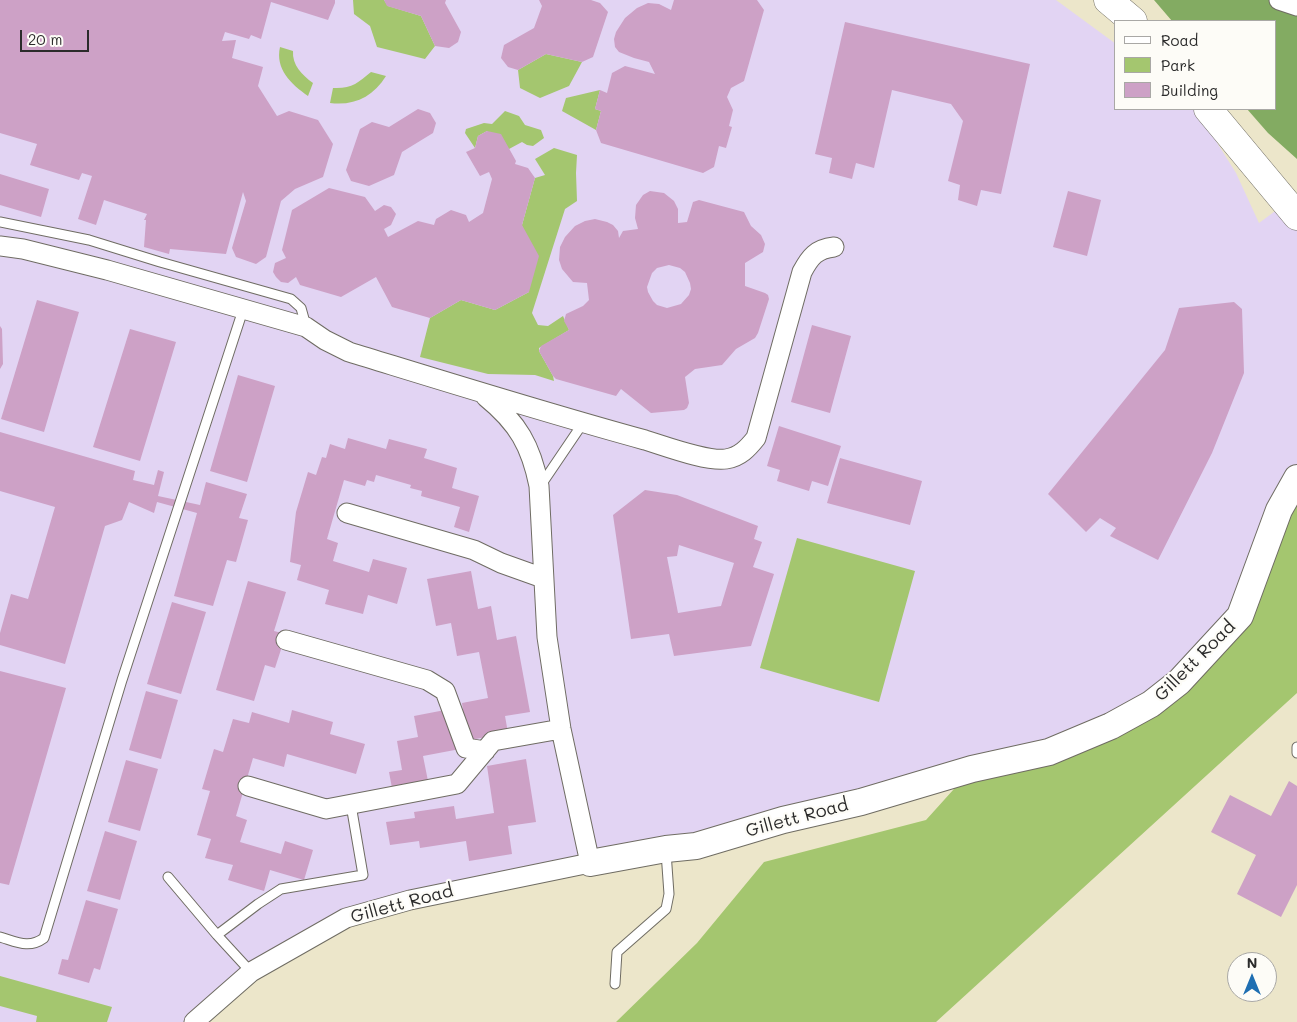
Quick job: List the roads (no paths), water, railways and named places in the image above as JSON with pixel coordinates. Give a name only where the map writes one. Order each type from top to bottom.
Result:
[{"type":"main road","points":[[1209,110],[1297,216]]},
{"type":"main road","points":[[1233,137],[1297,194]]},
{"type":"street","points":[[1279,0],[1297,6]]},
{"type":"street","points":[[0,246],[23,249],[107,270],[243,310],[306,326],[325,340],[349,352],[583,423],[706,457],[726,459],[743,452],[756,438],[802,272],[809,259],[822,248],[834,248]]},
{"type":"street","points":[[480,392],[503,411],[516,426],[530,452],[539,486],[547,637],[561,729],[590,863]]},
{"type":"street","name":"Gillett Road","points":[[194,1022],[251,972],[346,918],[410,900],[590,863],[666,849],[696,846],[784,820],[861,802],[972,769],[1049,752],[1111,726],[1151,704],[1179,682],[1240,616],[1280,510],[1297,478]]},
{"type":"street","points":[[347,513],[474,550],[501,563],[543,578]]},
{"type":"street","points":[[286,640],[427,680],[445,691],[466,748],[485,751]]},
{"type":"street","points":[[248,786],[326,810],[457,784],[493,741],[561,729]]},
{"type":"lane","points":[[0,222],[89,240],[291,299],[301,308],[306,326]]},
{"type":"lane","points":[[0,937],[25,944],[36,944],[44,938],[120,688],[243,310]]},
{"type":"lane","points":[[539,486],[583,423]]},
{"type":"lane","points":[[1297,747],[1297,753]]},
{"type":"lane","points":[[216,935],[281,889],[363,875],[351,805]]},
{"type":"lane","points":[[615,984],[617,952],[666,909],[669,894],[666,849]]},
{"type":"lane","points":[[168,877],[216,935],[251,972]]}]
